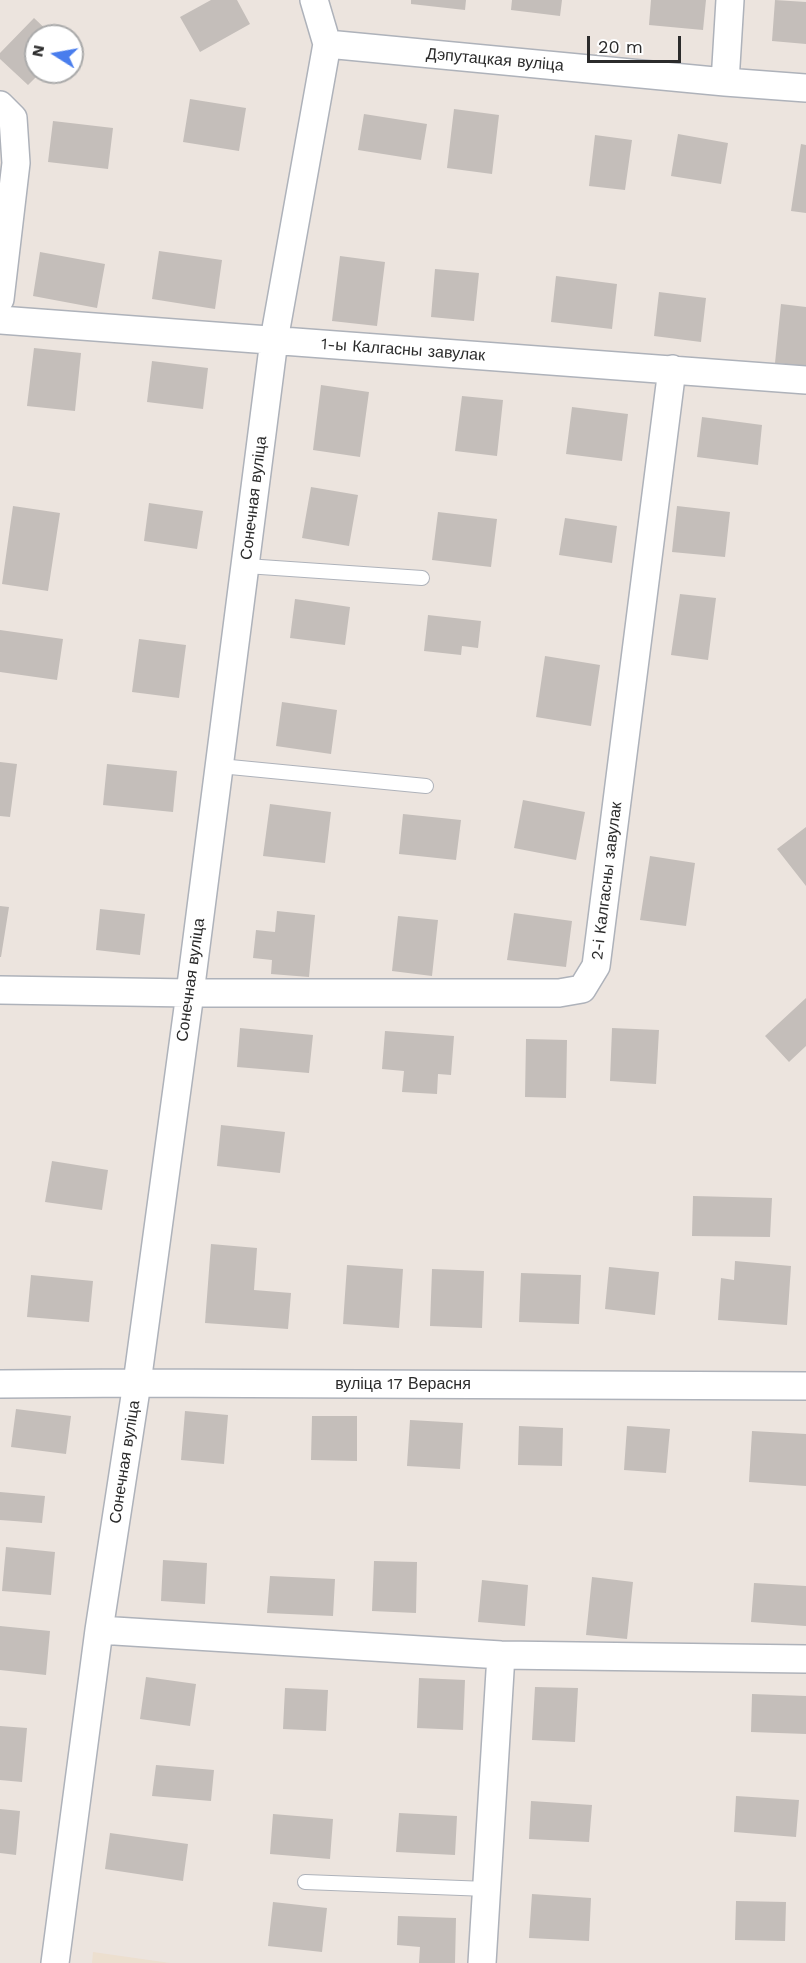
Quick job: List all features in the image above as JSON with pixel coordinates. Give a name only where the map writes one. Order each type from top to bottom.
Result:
[{"type":"street","name":"Сонечная вуліца","points":[[55,1963],[99,1630],[137,1383],[190,993],[274,340],[327,44],[314,0]]},
{"type":"street","points":[[725,82],[730,0]]},
{"type":"street","name":"Дэпутацкая вуліца","points":[[327,44],[806,88]]},
{"type":"street","points":[[0,105],[13,118],[16,163],[0,299]]},
{"type":"street","name":"1-ы Калгасны завулак","points":[[0,320],[806,380]]},
{"type":"street","name":"2-і Калгасны завулак","points":[[0,990],[190,993],[559,993],[582,989],[596,966],[672,369]]},
{"type":"street","name":"вуліца 17 Верасня","points":[[0,1384],[806,1386]]},
{"type":"street","points":[[99,1630],[501,1655],[806,1659]]},
{"type":"street","points":[[483,1963],[501,1655]]},
{"type":"lane","points":[[246,566],[422,578]]},
{"type":"lane","points":[[220,766],[426,786]]},
{"type":"lane","points":[[305,1882],[487,1889]]},
{"type":"shaded area","points":[[93,1952],[170,1963],[92,1963]]},
{"type":"building","points":[[211,0],[237,0],[250,24],[200,52],[180,17]]},
{"type":"building","points":[[411,0],[466,0],[465,10],[411,4]]},
{"type":"building","points":[[512,0],[562,0],[560,16],[511,10]]},
{"type":"building","points":[[651,0],[706,0],[703,30],[649,25]]},
{"type":"building","points":[[775,0],[806,2],[806,44],[772,41]]},
{"type":"building","points":[[34,18],[40,24],[28,24]]},
{"type":"building","points":[[24,28],[24,81],[0,59],[0,53]]},
{"type":"building","points":[[190,99],[246,108],[239,151],[183,142]]},
{"type":"building","points":[[454,109],[499,115],[492,174],[447,168]]},
{"type":"building","points":[[364,114],[427,124],[421,160],[358,150]]},
{"type":"building","points":[[53,121],[113,128],[108,169],[48,162]]},
{"type":"building","points":[[678,134],[728,143],[721,184],[671,176]]},
{"type":"building","points":[[595,135],[632,140],[625,190],[589,186]]},
{"type":"building","points":[[801,144],[806,145],[806,213],[791,211]]},
{"type":"building","points":[[159,251],[222,260],[215,309],[152,299]]},
{"type":"building","points":[[40,252],[105,264],[97,308],[33,296]]},
{"type":"building","points":[[340,256],[385,262],[377,326],[332,321]]},
{"type":"building","points":[[435,269],[479,273],[474,321],[431,317]]},
{"type":"building","points":[[556,276],[617,284],[612,329],[551,322]]},
{"type":"building","points":[[659,292],[706,298],[701,342],[654,336]]},
{"type":"building","points":[[781,304],[806,307],[806,366],[775,363]]},
{"type":"building","points":[[34,348],[81,353],[75,411],[27,406]]},
{"type":"building","points":[[152,361],[208,368],[203,409],[147,402]]},
{"type":"building","points":[[321,385],[369,392],[360,457],[313,450]]},
{"type":"building","points":[[462,396],[503,400],[497,456],[455,451]]},
{"type":"building","points":[[572,407],[628,414],[622,461],[566,454]]},
{"type":"building","points":[[702,417],[762,425],[758,465],[697,457]]},
{"type":"building","points":[[311,487],[358,495],[349,546],[302,538]]},
{"type":"building","points":[[149,503],[203,511],[197,549],[144,541]]},
{"type":"building","points":[[13,506],[60,513],[48,591],[2,584]]},
{"type":"building","points":[[677,506],[730,512],[725,557],[672,552]]},
{"type":"building","points":[[438,512],[497,519],[491,567],[432,560]]},
{"type":"building","points":[[565,518],[617,526],[612,563],[559,555]]},
{"type":"building","points":[[680,594],[716,598],[708,660],[671,655]]},
{"type":"building","points":[[295,599],[350,607],[345,645],[290,638]]},
{"type":"building","points":[[428,615],[481,621],[478,648],[462,646],[461,655],[424,651]]},
{"type":"building","points":[[0,630],[63,639],[57,680],[0,672]]},
{"type":"building","points":[[139,639],[186,645],[179,698],[132,692]]},
{"type":"building","points":[[545,656],[600,665],[591,726],[536,717]]},
{"type":"building","points":[[282,702],[337,710],[331,754],[276,746]]},
{"type":"building","points":[[0,762],[17,764],[10,817],[0,816]]},
{"type":"building","points":[[107,764],[177,771],[173,812],[103,805]]},
{"type":"building","points":[[523,800],[585,812],[576,860],[514,848]]},
{"type":"building","points":[[270,804],[331,812],[325,863],[263,856]]},
{"type":"building","points":[[403,814],[461,820],[456,860],[399,854]]},
{"type":"building","points":[[806,827],[806,886],[777,849]]},
{"type":"building","points":[[650,856],[695,863],[686,926],[640,920]]},
{"type":"building","points":[[0,906],[9,907],[1,957],[0,957]]},
{"type":"building","points":[[100,909],[145,914],[140,955],[96,950]]},
{"type":"building","points":[[277,911],[315,915],[309,977],[271,974],[272,960],[253,958],[256,930],[275,932]]},
{"type":"building","points":[[514,913],[572,921],[566,967],[507,960]]},
{"type":"building","points":[[398,916],[438,920],[432,976],[392,971]]},
{"type":"building","points":[[806,998],[806,1046],[789,1062],[765,1036]]},
{"type":"building","points":[[240,1028],[313,1035],[309,1073],[237,1067]]},
{"type":"building","points":[[612,1028],[659,1030],[656,1084],[610,1081]]},
{"type":"building","points":[[385,1031],[454,1036],[451,1075],[438,1074],[437,1094],[402,1092],[404,1071],[382,1069]]},
{"type":"building","points":[[526,1039],[567,1040],[566,1098],[525,1097]]},
{"type":"building","points":[[221,1125],[285,1132],[280,1173],[217,1166]]},
{"type":"building","points":[[52,1161],[108,1170],[102,1210],[45,1202]]},
{"type":"building","points":[[693,1196],[772,1198],[770,1237],[692,1236]]},
{"type":"building","points":[[211,1244],[257,1248],[254,1290],[291,1293],[288,1329],[205,1323]]},
{"type":"building","points":[[735,1261],[791,1266],[787,1325],[718,1320],[721,1278],[734,1280]]},
{"type":"building","points":[[347,1265],[403,1269],[399,1328],[343,1324]]},
{"type":"building","points":[[609,1267],[659,1272],[655,1315],[605,1309]]},
{"type":"building","points":[[432,1269],[484,1271],[482,1328],[430,1326]]},
{"type":"building","points":[[521,1273],[581,1275],[579,1324],[519,1322]]},
{"type":"building","points":[[31,1275],[93,1281],[89,1322],[27,1317]]},
{"type":"building","points":[[16,1409],[71,1416],[66,1454],[11,1447]]},
{"type":"building","points":[[185,1411],[228,1415],[224,1464],[181,1460]]},
{"type":"building","points":[[312,1416],[357,1416],[357,1461],[311,1460]]},
{"type":"building","points":[[410,1420],[463,1423],[460,1469],[407,1466]]},
{"type":"building","points":[[519,1426],[563,1428],[562,1466],[518,1465]]},
{"type":"building","points":[[627,1426],[670,1429],[666,1473],[624,1470]]},
{"type":"building","points":[[752,1431],[806,1434],[806,1486],[749,1482]]},
{"type":"building","points":[[0,1492],[45,1496],[42,1523],[0,1520]]},
{"type":"building","points":[[6,1547],[55,1552],[51,1595],[2,1591]]},
{"type":"building","points":[[163,1560],[207,1563],[205,1604],[161,1601]]},
{"type":"building","points":[[374,1561],[417,1562],[416,1613],[372,1611]]},
{"type":"building","points":[[270,1576],[335,1579],[333,1616],[267,1613]]},
{"type":"building","points":[[592,1577],[633,1582],[627,1639],[586,1635]]},
{"type":"building","points":[[482,1580],[528,1585],[525,1626],[478,1622]]},
{"type":"building","points":[[754,1583],[806,1586],[806,1626],[751,1622]]},
{"type":"building","points":[[0,1626],[50,1631],[46,1675],[0,1670]]},
{"type":"building","points":[[146,1677],[196,1684],[190,1726],[140,1719]]},
{"type":"building","points":[[419,1678],[465,1680],[463,1730],[417,1728]]},
{"type":"building","points":[[535,1687],[578,1688],[575,1742],[532,1740]]},
{"type":"building","points":[[285,1688],[328,1690],[326,1731],[283,1729]]},
{"type":"building","points":[[752,1694],[806,1696],[806,1734],[751,1732]]},
{"type":"building","points":[[0,1726],[27,1728],[22,1782],[0,1780]]},
{"type":"building","points":[[156,1765],[214,1770],[211,1801],[152,1796]]},
{"type":"building","points":[[736,1796],[799,1800],[796,1837],[734,1832]]},
{"type":"building","points":[[531,1801],[592,1805],[589,1842],[529,1839]]},
{"type":"building","points":[[0,1809],[20,1811],[16,1855],[0,1853]]},
{"type":"building","points":[[399,1813],[457,1816],[455,1855],[396,1852]]},
{"type":"building","points":[[273,1814],[333,1819],[330,1859],[270,1854]]},
{"type":"building","points":[[110,1833],[188,1844],[183,1881],[105,1869]]},
{"type":"building","points":[[532,1894],[591,1898],[589,1941],[529,1938]]},
{"type":"building","points":[[736,1901],[786,1902],[785,1941],[735,1940]]},
{"type":"building","points":[[273,1902],[327,1908],[322,1952],[268,1946]]},
{"type":"building","points":[[398,1916],[456,1918],[455,1963],[419,1963],[420,1947],[397,1945]]}]
